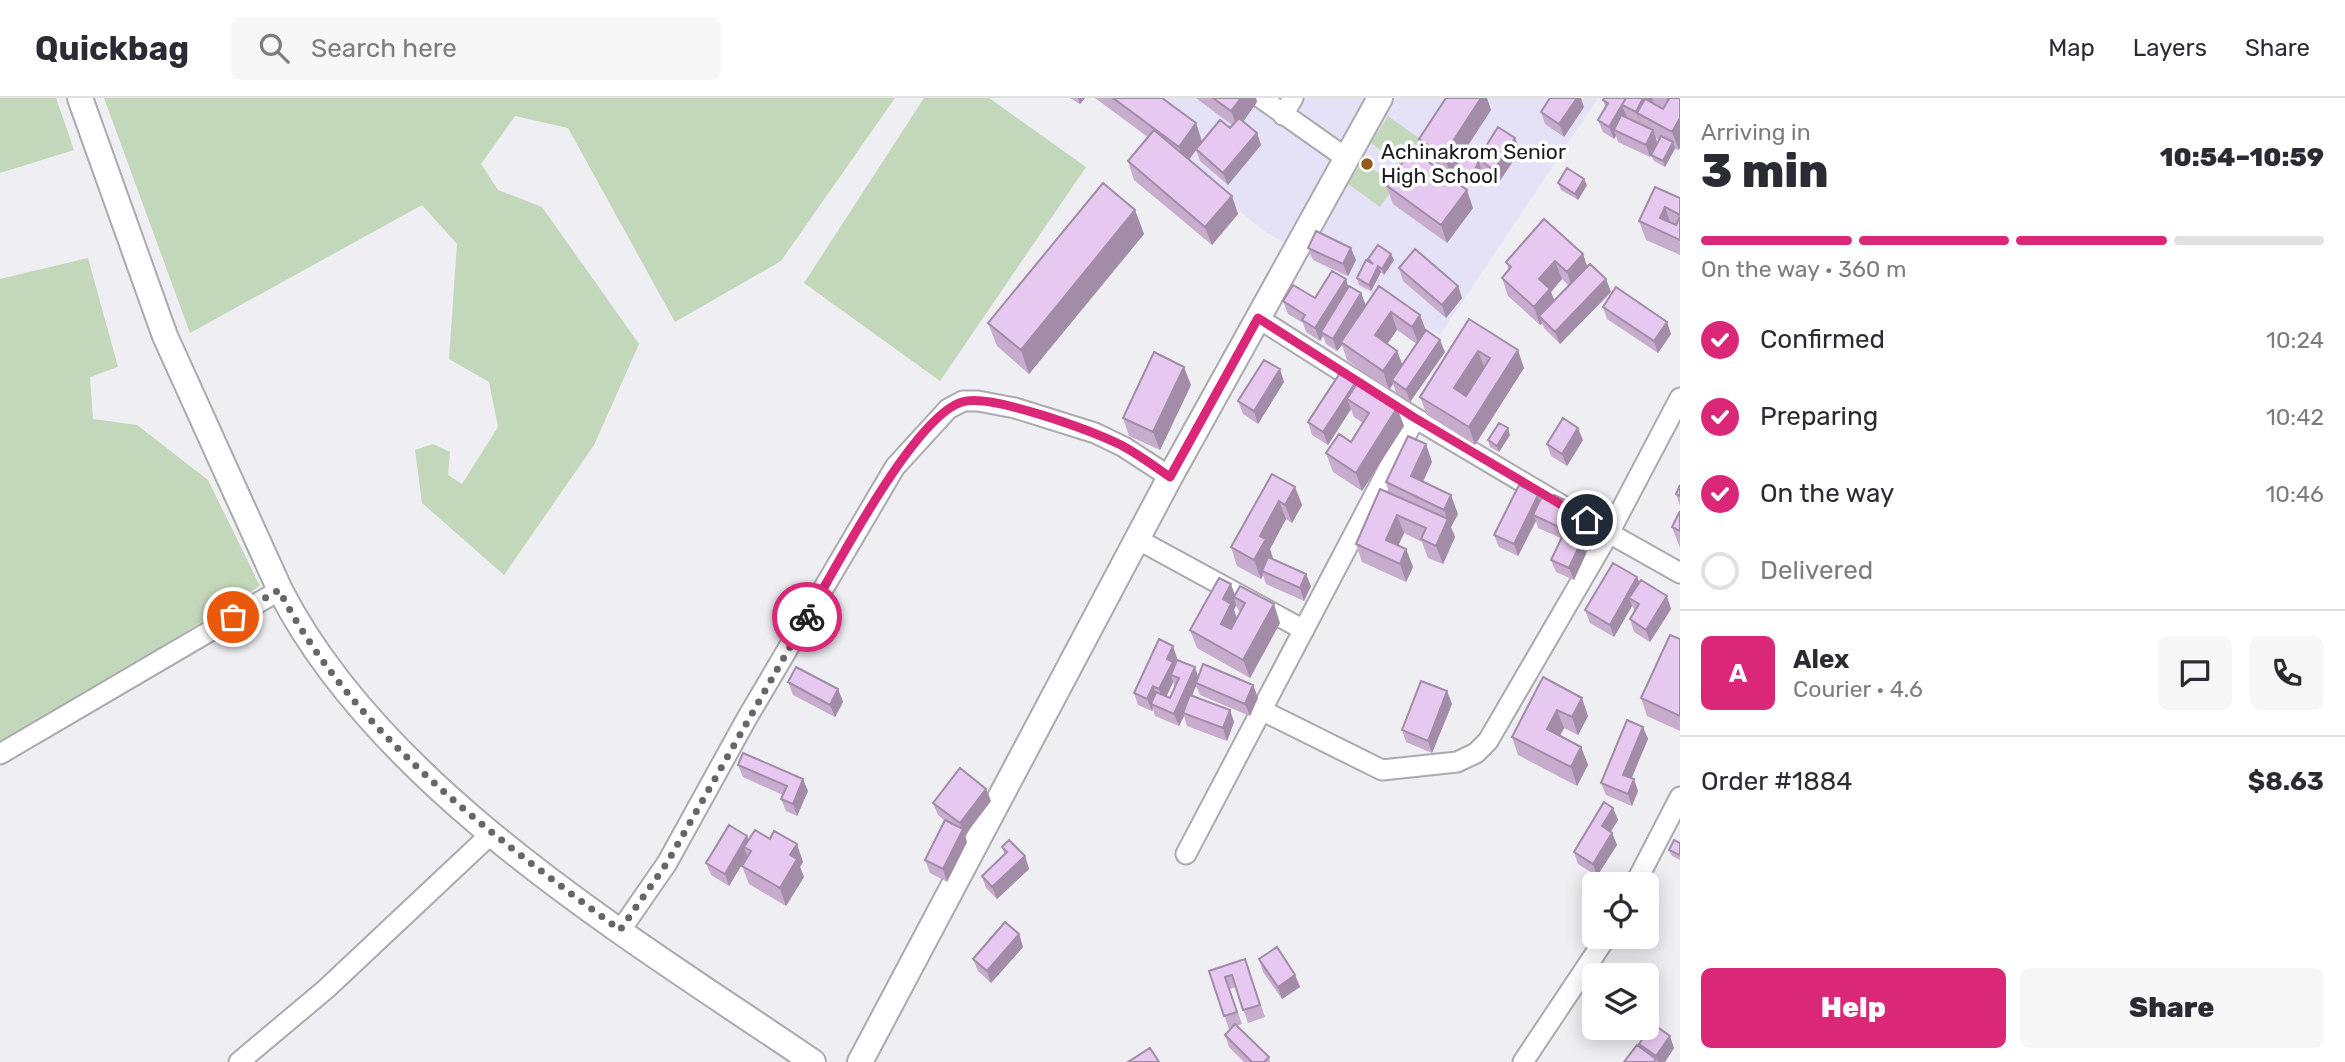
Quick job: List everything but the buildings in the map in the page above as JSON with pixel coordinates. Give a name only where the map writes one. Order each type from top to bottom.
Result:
[{"type":"street","points":[[80,98],[165,337],[279,590],[300,630],[341,685],[386,736],[491,834],[620,930],[813,1062]]},
{"type":"street","points":[[1261,98],[1346,158]]},
{"type":"street","points":[[1283,115],[1293,98]]},
{"type":"street","points":[[860,1062],[1170,477],[1380,98]]},
{"type":"street","points":[[1258,318],[1415,418],[1680,573]]},
{"type":"street","points":[[1259,709],[1382,770],[1457,762],[1476,752],[1488,741],[1508,711],[1609,533],[1680,398]]},
{"type":"street","points":[[620,930],[667,863],[747,718],[895,467],[948,409],[963,401],[1015,408],[1096,433],[1124,447],[1170,477]]},
{"type":"street","points":[[1186,854],[1259,709],[1415,418]]},
{"type":"street","points":[[1137,539],[1304,629]]},
{"type":"street","points":[[0,754],[279,590]]},
{"type":"street","points":[[1641,872],[1680,797]]},
{"type":"street","points":[[239,1062],[326,989],[491,834]]},
{"type":"street","points":[[1523,1062],[1598,949]]},
{"type":"shaded area","name":"Achinakrom Senior High School","points":[[1097,98],[1598,98],[1440,335],[1263,230]]},
{"type":"green space","points":[[0,98],[56,98],[74,150],[0,173]]},
{"type":"green space","points":[[104,98],[895,98],[781,261],[675,322],[568,128],[515,116],[481,164],[498,190],[542,207],[639,344],[594,445],[504,575],[422,503],[415,450],[433,444],[450,452],[448,475],[462,484],[498,427],[489,382],[449,359],[457,244],[422,205],[190,333]]},
{"type":"green space","points":[[924,98],[989,98],[1086,167],[940,381],[804,283]]},
{"type":"green space","points":[[1388,116],[1420,139],[1404,167],[1371,143]]},
{"type":"green space","points":[[1362,161],[1395,185],[1380,207],[1348,184]]},
{"type":"green space","points":[[88,258],[118,367],[90,377],[93,419],[137,425],[208,480],[260,586],[0,746],[0,279]]},
{"type":"way so far","points":[[233,617],[279,590],[300,630],[341,685],[386,736],[491,834],[620,930],[667,863],[747,718],[807,617]]},
{"type":"place","name":"Achinakrom Senior High School","points":[[1367,164]]},
{"type":"route","points":[[807,617],[895,467],[948,409],[963,401],[995,403],[1015,408],[1096,433],[1124,447],[1170,477],[1258,318],[1415,418],[1587,520]]}]
